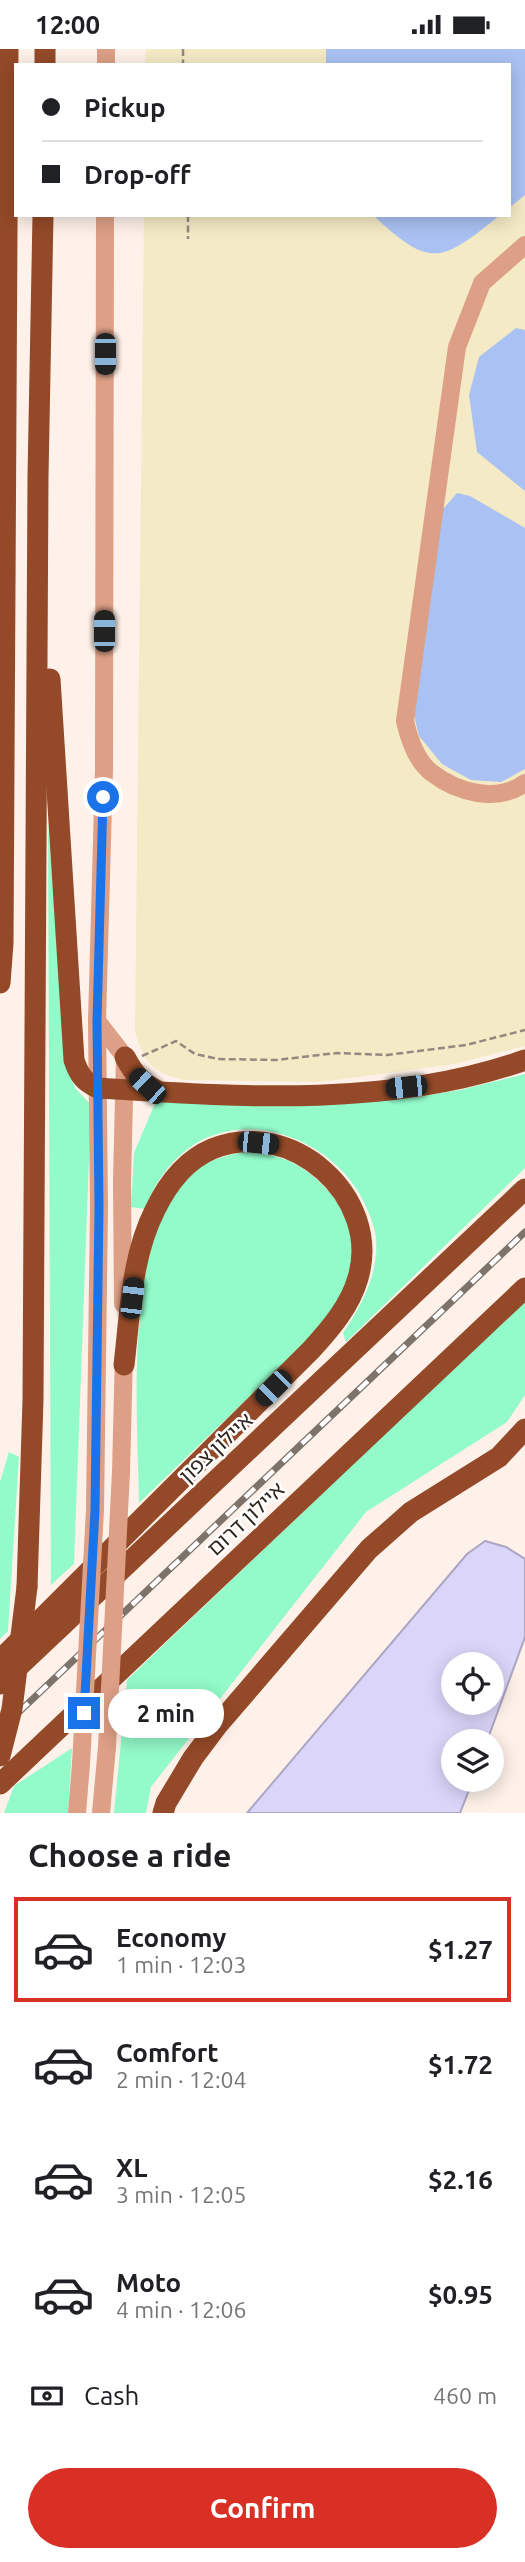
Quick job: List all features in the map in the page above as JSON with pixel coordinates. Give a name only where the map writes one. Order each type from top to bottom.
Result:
[{"type":"highway","points":[[0,983],[3,943],[8,49]]},
{"type":"highway","points":[[0,1756],[12,1709],[27,1587],[32,1485],[38,477],[43,217]]},
{"type":"highway","points":[[0,397],[4,578]]},
{"type":"highway","points":[[38,477],[74,1060],[82,1077],[88,1084],[98,1088],[305,1095],[425,1085],[525,1060]]},
{"type":"highway","points":[[125,1057],[135,1075],[147,1086],[162,1092]]},
{"type":"highway","points":[[0,1660],[312,1349],[343,1311],[357,1281],[363,1239],[354,1211],[339,1186],[321,1168],[301,1155],[274,1145],[243,1143],[220,1147],[187,1166],[170,1186],[148,1226],[135,1275],[124,1366]]},
{"type":"highway","name":"איילון צפון","points":[[0,1684],[525,1189]]},
{"type":"highway","name":"איילון דרום","points":[[0,1784],[525,1288]]},
{"type":"highway","points":[[163,1813],[166,1803],[193,1758],[369,1549],[411,1512],[499,1457],[525,1429]]},
{"type":"street","points":[[77,1813],[95,1510],[99,1207],[97,1021],[104,769],[105,217]]},
{"type":"street","points":[[525,245],[482,283],[457,348],[405,721],[410,744],[431,773],[464,790],[496,796],[525,783]]},
{"type":"street","points":[[97,1021],[125,1057],[121,1472],[107,1747],[101,1813]]},
{"type":"path","points":[[188,217],[188,239]]},
{"type":"path","points":[[125,1057],[146,1055],[176,1041],[195,1053],[218,1059],[276,1060],[337,1053],[387,1055],[466,1045],[525,1030]]},
{"type":"green space","points":[[48,823],[66,1063],[75,1088],[91,1105],[74,1564],[51,1585]]},
{"type":"green space","points":[[525,1074],[525,1168],[346,1342],[343,1333],[363,1300],[372,1276],[376,1251],[375,1232],[359,1193],[331,1160],[312,1147],[271,1131],[227,1131],[206,1138],[185,1151],[161,1177],[145,1209],[131,1207],[134,1153],[156,1101],[411,1098],[460,1090]]},
{"type":"green space","points":[[243,1152],[270,1155],[292,1163],[311,1175],[331,1194],[351,1229],[353,1254],[348,1278],[341,1295],[319,1328],[139,1503],[139,1328],[144,1281],[154,1238],[171,1201],[194,1172],[211,1161]]},
{"type":"green space","points":[[525,1300],[525,1395],[507,1422],[366,1512],[151,1787],[146,1813],[114,1813],[127,1680]]},
{"type":"green space","points":[[9,1452],[19,1457],[8,1631],[0,1639],[0,1482]]},
{"type":"green space","points":[[72,1748],[68,1813],[4,1813],[14,1786]]},
{"type":"sand","points":[[146,49],[525,49],[525,1046],[454,1064],[321,1082],[184,1080],[151,1065],[139,1043],[135,1032],[144,217],[511,217],[511,63],[145,63]]},
{"type":"water","points":[[326,49],[525,49],[525,195],[511,206],[511,63],[326,63]]},
{"type":"water","points":[[375,217],[498,217],[464,243],[436,253],[423,252],[393,233]]},
{"type":"water","points":[[516,328],[525,330],[525,491],[477,452],[469,395],[479,357]]},
{"type":"water","points":[[457,493],[470,496],[525,528],[525,769],[501,782],[471,780],[442,764],[419,736],[413,711],[443,509]]},
{"type":"building","points":[[485,1541],[506,1547],[525,1559],[525,1637],[504,1694],[504,1652],[441,1652],[441,1715],[496,1715],[491,1729],[441,1729],[441,1792],[468,1792],[460,1813],[247,1813],[467,1554]]},
{"type":"railway","points":[[0,1730],[525,1232]]},
{"type":"route","points":[[84,1713],[95,1510],[99,1207],[97,1021],[103,797]]}]
